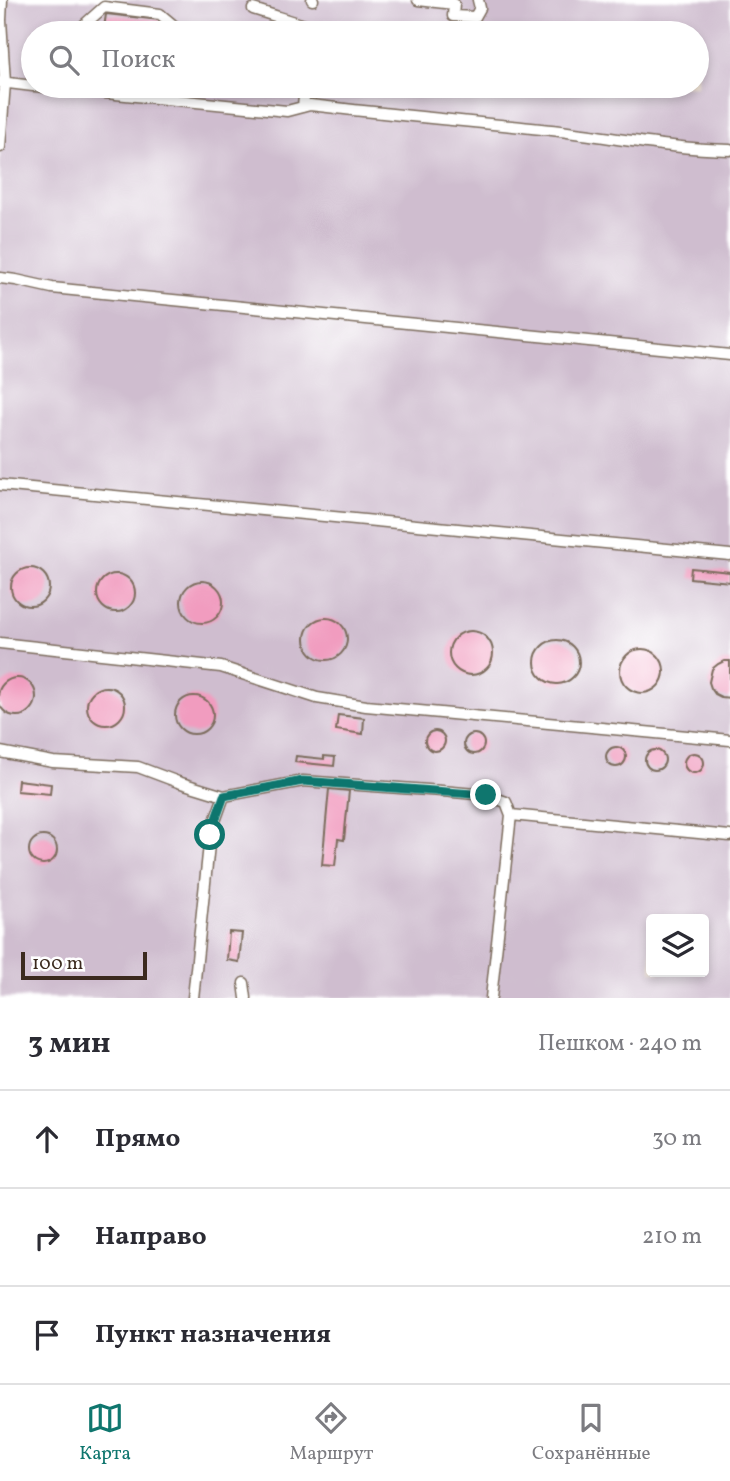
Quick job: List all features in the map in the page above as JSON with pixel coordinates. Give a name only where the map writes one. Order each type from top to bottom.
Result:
[{"type":"lane","points":[[0,146],[2,0]]},
{"type":"lane","points":[[418,0],[454,4],[453,16],[475,17],[480,8],[478,0]]},
{"type":"lane","points":[[88,21],[104,6],[160,14],[168,21]]},
{"type":"lane","points":[[253,9],[291,21]]},
{"type":"lane","points":[[2,82],[21,84]]},
{"type":"lane","points":[[159,98],[287,111],[310,105],[730,150]]},
{"type":"lane","points":[[303,98],[303,107]]},
{"type":"lane","points":[[0,278],[52,289],[730,355]]},
{"type":"lane","points":[[0,485],[730,555]]},
{"type":"lane","points":[[0,643],[221,667],[317,698],[366,706],[730,740]]},
{"type":"lane","points":[[0,752],[53,762],[138,767],[224,796],[303,781],[486,795],[506,802],[511,815],[491,998]]},
{"type":"lane","points":[[193,998],[210,835],[224,796]]},
{"type":"lane","points":[[511,815],[730,836]]},
{"type":"lane","points":[[244,983],[246,998]]},
{"type":"shaded area","points":[[0,0],[730,0],[730,998],[0,998]]},
{"type":"building","points":[[106,14],[160,20],[160,21],[105,21]]},
{"type":"building","points":[[30,568],[44,573],[49,587],[44,601],[30,606],[16,601],[11,587],[16,573]]},
{"type":"building","points":[[691,568],[730,572],[730,582],[690,578]]},
{"type":"building","points":[[116,574],[130,579],[135,593],[130,607],[116,612],[102,607],[97,593],[102,579]]},
{"type":"building","points":[[202,581],[217,587],[223,602],[217,617],[202,623],[187,617],[181,602],[187,587]]},
{"type":"building","points":[[326,618],[341,624],[347,639],[341,654],[326,660],[311,654],[305,639],[311,624]]},
{"type":"building","points":[[471,631],[487,637],[493,653],[487,669],[471,675],[455,669],[449,653],[455,637]]},
{"type":"building","points":[[557,640],[573,646],[579,662],[573,678],[557,684],[541,678],[535,662],[541,646]]},
{"type":"building","points":[[642,649],[658,655],[664,671],[658,687],[642,693],[626,687],[620,671],[626,655]]},
{"type":"building","points":[[724,661],[730,661],[730,698],[715,694],[709,682],[712,669]]},
{"type":"building","points":[[10,680],[24,680],[34,690],[34,704],[24,714],[10,714],[0,704],[0,690]]},
{"type":"building","points":[[106,687],[119,693],[125,706],[119,719],[106,725],[93,719],[87,706],[93,693]]},
{"type":"building","points":[[194,696],[207,702],[213,715],[207,728],[194,734],[181,728],[175,715],[181,702]]},
{"type":"building","points":[[338,715],[364,718],[363,734],[336,730]]},
{"type":"building","points":[[435,731],[442,734],[445,741],[442,748],[435,751],[428,748],[425,741],[428,734]]},
{"type":"building","points":[[474,734],[481,737],[484,744],[481,751],[474,754],[467,751],[464,744],[467,737]]},
{"type":"building","points":[[616,747],[623,750],[626,757],[623,764],[616,767],[609,764],[606,757],[609,750]]},
{"type":"building","points":[[655,750],[662,753],[665,760],[662,767],[655,770],[648,767],[645,760],[648,753]]},
{"type":"building","points":[[694,753],[701,756],[704,763],[701,770],[694,773],[687,770],[684,763],[687,756]]},
{"type":"building","points":[[296,756],[324,759],[324,756],[335,757],[334,766],[295,762]]},
{"type":"building","points":[[18,780],[51,784],[50,794],[17,791]]},
{"type":"building","points":[[329,789],[349,791],[344,840],[338,839],[335,866],[322,865]]},
{"type":"building","points":[[43,836],[53,840],[57,850],[53,860],[43,864],[33,860],[29,850],[33,840]]},
{"type":"building","points":[[229,932],[242,933],[239,962],[227,960]]},
{"type":"route","points":[[210,835],[224,796],[303,781],[486,795]]}]
